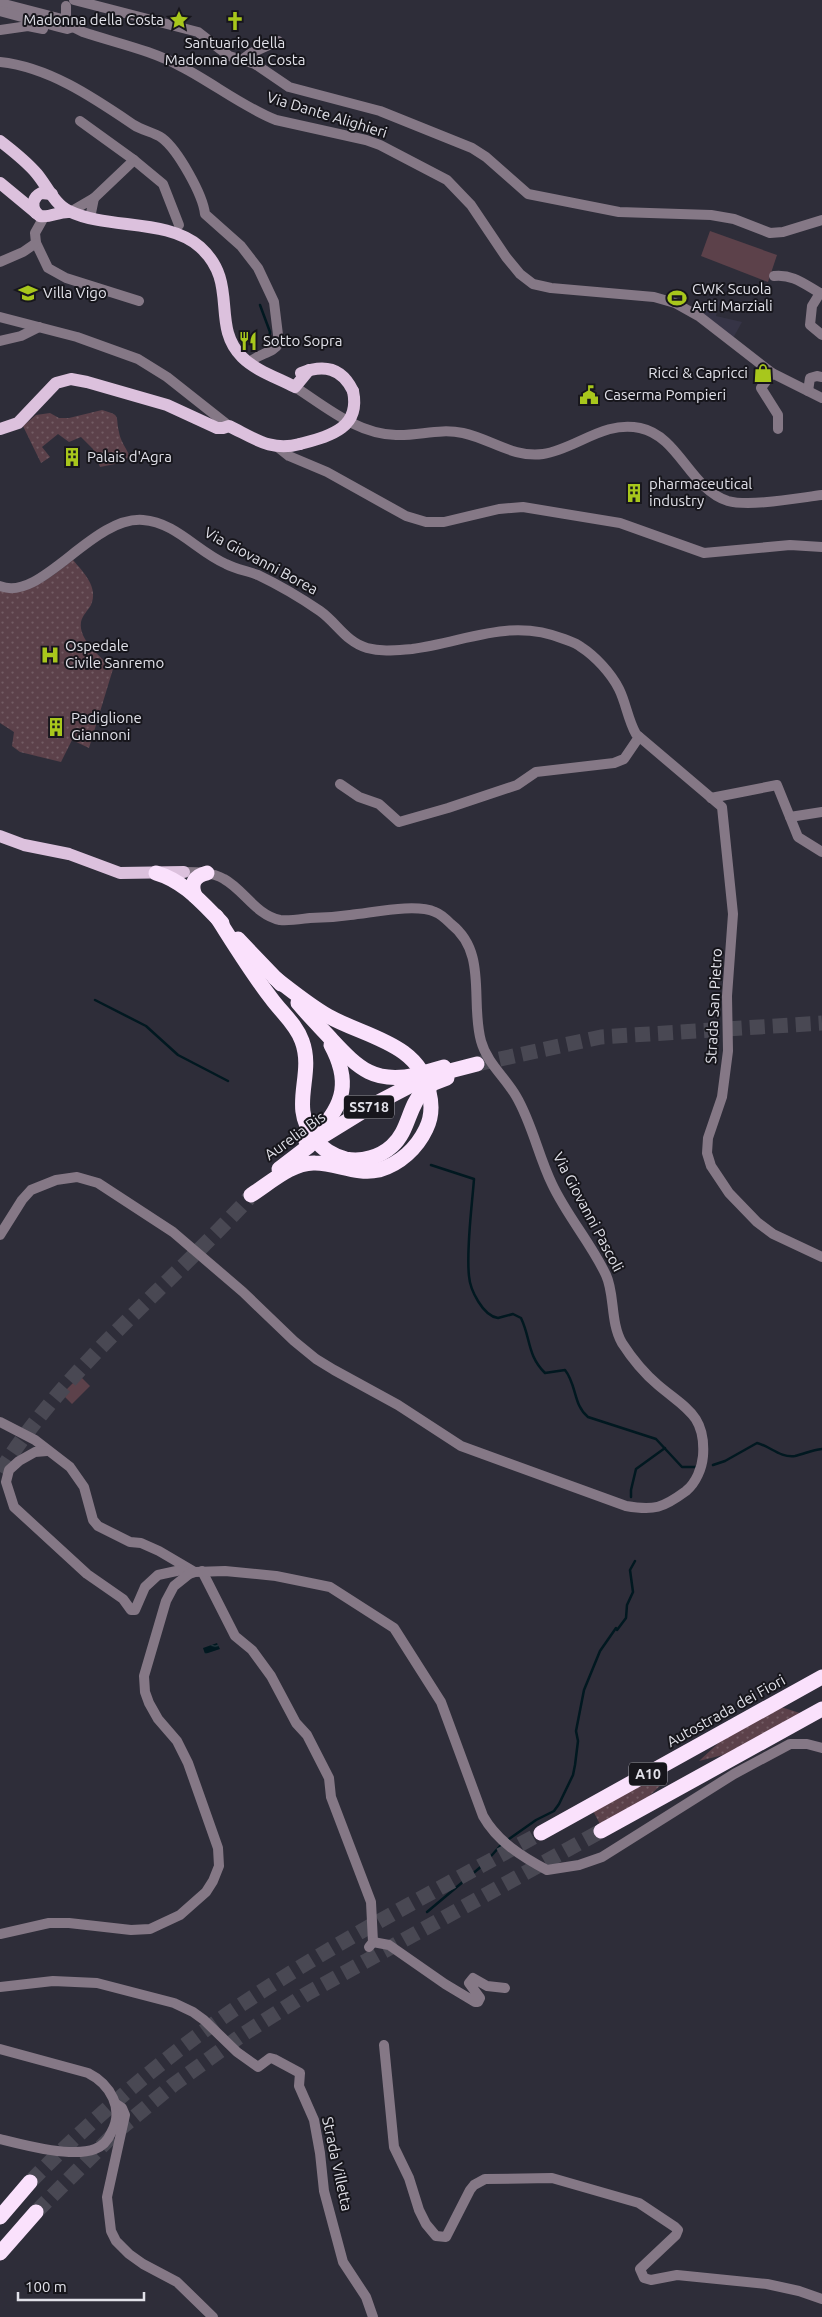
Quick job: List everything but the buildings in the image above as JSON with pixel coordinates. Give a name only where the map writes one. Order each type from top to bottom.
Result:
[{"type":"highway","points":[[184,872],[191,892]]},
{"type":"highway","points":[[156,873],[167,877],[191,892],[216,916],[350,1059],[362,1069],[385,1078],[400,1078],[419,1082],[415,1101],[403,1132],[394,1145],[381,1154],[365,1159],[348,1159],[333,1154],[322,1147],[307,1129],[303,1117],[302,1102],[305,1064],[302,1041],[295,1027],[258,981],[216,916]]},
{"type":"highway","points":[[191,892],[194,880],[207,873]]},
{"type":"highway","name":"Aurelia Bis","points":[[275,978],[329,1016],[397,1047],[412,1058],[425,1076],[430,1093],[431,1114],[426,1130],[417,1145],[402,1159],[392,1165],[362,1172],[323,1164],[303,1165],[281,1175],[250,1197],[272,1175],[314,1139],[373,1105],[419,1082],[446,1072],[472,1065]]},
{"type":"highway","points":[[306,1012],[330,1043],[343,1076],[339,1102],[331,1118],[314,1139]]},
{"type":"highway","name":"Autostrada dei Fiori","points":[[541,1833],[822,1677]]},
{"type":"highway","name":"A10","points":[[601,1831],[822,1709]]},
{"type":"highway","points":[[0,2217],[30,2182]]},
{"type":"highway","points":[[0,2253],[36,2212]]},
{"type":"main road","points":[[0,141],[29,165],[48,208]]},
{"type":"main road","points":[[0,183],[23,203],[184,236],[199,246],[213,263],[222,283],[226,330],[238,352],[249,363],[295,387],[309,370]]},
{"type":"main road","points":[[0,429],[18,423],[56,382],[71,379],[167,406],[218,428],[229,426],[269,446],[280,448],[332,434],[346,424],[354,407],[353,391],[343,377],[335,370],[321,367],[280,379]]},
{"type":"main road","name":"Via Giovanni Pascoli","points":[[0,836],[24,845],[69,854],[120,873],[184,872]]},
{"type":"street","name":"Via Dante Alighieri","points":[[0,3],[154,54],[180,66],[268,116],[380,146],[447,180],[471,205],[506,257],[526,280],[551,288],[654,297],[674,303],[700,317],[772,374],[822,398]]},
{"type":"street","points":[[0,30],[28,26],[60,32],[69,25],[70,3],[198,32],[229,56],[255,64],[289,87],[380,110],[480,152],[528,194],[619,212],[711,215],[734,219],[770,233],[783,232],[822,220]]},
{"type":"street","points":[[0,11],[69,25]]},
{"type":"street","points":[[243,59],[251,53],[278,41]]},
{"type":"street","points":[[0,62],[13,62],[42,72],[92,97],[135,126],[165,141],[191,181],[204,206],[205,214],[248,254],[258,268],[274,302],[279,342],[275,349],[258,354],[249,363]]},
{"type":"street","points":[[80,121],[134,160],[162,184],[179,225]]},
{"type":"street","points":[[70,212],[94,198],[134,160]]},
{"type":"street","points":[[90,218],[94,198]]},
{"type":"street","points":[[23,203],[33,222],[36,238],[48,268],[55,273],[139,301]]},
{"type":"street","points":[[0,262],[36,238],[48,208]]},
{"type":"street","points":[[774,276],[794,277],[821,293],[812,306],[810,325],[822,335]]},
{"type":"street","points":[[0,317],[77,337],[138,359],[167,377],[229,426]]},
{"type":"street","points":[[0,341],[21,336],[38,327]]},
{"type":"street","points":[[772,374],[761,388],[778,414],[778,429]]},
{"type":"street","points":[[808,391],[810,378],[822,377]]},
{"type":"street","points":[[295,387],[352,424],[370,432],[398,435],[429,431],[464,433],[522,454],[542,454],[565,448],[616,428],[627,426],[642,428],[665,441],[709,490],[719,497],[744,503],[822,495]]},
{"type":"street","points":[[280,448],[289,456],[327,472],[406,516],[426,522],[444,522],[499,508],[523,507],[620,523],[704,554],[790,545],[822,547]]},
{"type":"street","name":"Via Giovanni Borea","points":[[0,586],[16,588],[36,580],[105,530],[119,524],[143,520],[169,528],[224,564],[258,576],[299,598],[322,613],[338,630],[362,646],[390,651],[456,641]]},
{"type":"street","name":"Strada San Pietro","points":[[456,641],[522,628],[548,633],[580,646],[605,669],[619,689],[630,723],[639,737],[722,807],[734,914],[727,996],[728,1051],[722,1097],[712,1126],[707,1153],[711,1166],[728,1193],[757,1222],[773,1234],[822,1257]]},
{"type":"street","points":[[340,784],[359,797],[379,804],[399,822],[448,808],[517,784],[536,772],[614,763],[624,759],[639,737]]},
{"type":"street","points":[[711,798],[776,785],[798,837],[822,852]]},
{"type":"street","points":[[790,817],[822,812]]},
{"type":"street","name":"Via Giovanni Pascoli","points":[[0,1235],[22,1200],[31,1190],[56,1180],[77,1177],[98,1183],[173,1232],[316,1359],[398,1405],[461,1446],[626,1506],[648,1510],[671,1502],[692,1486],[702,1464],[704,1438],[695,1416],[679,1399],[658,1384],[621,1341],[612,1312],[607,1277],[552,1185],[524,1112],[515,1094],[486,1056],[480,1039],[476,1001],[476,970],[472,950],[463,934],[435,912],[425,910],[400,909],[348,916],[280,920],[262,912],[224,878],[207,873],[184,872]]},
{"type":"street","points":[[0,1422],[35,1440],[70,1467],[79,1478],[95,1523],[130,1542],[141,1543],[159,1551],[195,1573],[235,1636],[252,1650],[271,1676],[296,1723],[307,1735],[329,1778],[331,1797],[371,1902],[371,1944],[389,1945],[445,1984],[475,2002],[478,2002],[480,1998],[470,1983],[473,1978],[487,1986],[505,1988]]},
{"type":"street","points":[[48,1451],[35,1452],[8,1470],[6,1482],[14,1507],[87,1574],[113,1591],[131,1610],[135,1610],[145,1587],[158,1575],[181,1570],[195,1573],[276,1576],[330,1587],[394,1628],[441,1702],[482,1816],[488,1826],[501,1840],[546,1870],[579,1866],[602,1857],[734,1774],[790,1744],[806,1744],[822,1748]]},
{"type":"street","points":[[0,1934],[18,1928],[69,1922],[131,1930],[150,1929],[180,1915],[206,1892],[213,1881],[219,1866],[219,1856],[202,1800],[188,1763],[176,1741],[158,1719],[149,1703],[144,1684],[144,1676],[166,1601],[174,1586],[195,1573]]},
{"type":"street","name":"Strada Villetta","points":[[0,1987],[53,1981],[97,1982],[174,2003],[193,2012],[204,2020],[237,2052],[258,2067],[270,2058],[274,2058],[300,2073],[300,2086],[314,2120],[324,2191],[343,2262],[366,2297],[373,2317]]},
{"type":"street","points":[[384,2045],[394,2147],[422,2217],[430,2231],[436,2236],[446,2237],[470,2190],[474,2185],[485,2179],[552,2178],[639,2204],[678,2230],[676,2235],[659,2253],[640,2269],[644,2278],[651,2280],[676,2275],[767,2284],[799,2291],[822,2299]]},
{"type":"street","points":[[0,2049],[88,2073],[105,2084],[111,2091],[116,2104],[115,2127],[108,2140],[96,2149],[77,2152],[56,2150],[0,2139]]},
{"type":"street","points":[[116,2104],[122,2108],[125,2115],[106,2196],[111,2231],[116,2241],[130,2254],[142,2264],[178,2282],[213,2317]]},
{"type":"shaded area","points":[[710,231],[777,255],[768,282],[701,256]]},
{"type":"shaded area","points":[[709,297],[720,301],[716,316],[742,322],[732,340],[700,315]]},
{"type":"shaded area","points":[[102,410],[116,417],[121,438],[129,455],[125,462],[100,467],[93,449],[81,437],[69,442],[58,434],[42,447],[50,457],[41,463],[23,426],[36,415],[50,413],[59,418],[69,418]]},
{"type":"shaded area","name":"Ospedale Civile Sanremo","points":[[73,560],[89,580],[93,592],[91,605],[81,622],[83,635],[92,648],[113,669],[89,748],[72,740],[61,762],[20,752],[12,746],[14,732],[0,723],[0,590],[21,591],[30,588],[48,579]]},
{"type":"shaded area","points":[[80,1376],[90,1386],[72,1404],[62,1394]]},
{"type":"shaded area","points":[[781,1707],[803,1714],[735,1752],[699,1761],[726,1736]]},
{"type":"shaded area","points":[[666,1780],[643,1802],[601,1826],[593,1811],[634,1788]]},
{"type":"water","points":[[217,1643],[220,1649],[205,1654],[203,1648]]},
{"type":"waterway","points":[[260,305],[270,332],[268,345]]},
{"type":"waterway","points":[[95,1000],[146,1026],[178,1055],[228,1081]]},
{"type":"waterway","points":[[431,1165],[474,1179],[468,1265],[470,1282],[482,1308],[487,1313],[498,1318],[513,1314],[521,1318],[532,1353],[539,1366],[545,1373],[565,1370],[572,1382],[577,1401],[588,1417],[656,1439],[682,1467],[697,1467]]},
{"type":"waterway","points":[[713,1465],[725,1461],[757,1443],[780,1454],[790,1456],[822,1449]]},
{"type":"waterway","points":[[631,1497],[636,1469],[665,1448]]},
{"type":"waterway","points":[[509,1839],[536,1820],[554,1811],[573,1775],[578,1741],[576,1731],[584,1690],[600,1651],[616,1628],[617,1630],[626,1618],[627,1605],[633,1592],[630,1570],[635,1561]]},
{"type":"waterway","points":[[427,1912],[483,1865],[501,1845]]},
{"type":"tunnel","points":[[477,1064],[601,1037],[822,1023]]},
{"type":"tunnel","points":[[0,1472],[26,1434],[86,1363],[249,1198]]},
{"type":"tunnel","points":[[36,2212],[115,2133],[173,2085],[242,2035],[308,1993],[601,1831]]},
{"type":"tunnel","points":[[30,2182],[125,2093],[229,2013],[344,1941],[541,1833]]},
{"type":"place","name":"Madonna della Costa","points":[[179,20]]},
{"type":"place","name":"Santuario della Madonna della Costa","points":[[235,21]]},
{"type":"place","name":"Villa Vigo","points":[[28,293]]},
{"type":"place","name":"CWK Scuola Arti Marziali","points":[[677,298]]},
{"type":"place","name":"Sotto Sopra","points":[[248,341]]},
{"type":"place","name":"Ricci & Capricci","points":[[763,373]]},
{"type":"place","name":"Caserma Pompieri","points":[[589,395]]},
{"type":"place","name":"Palais d'Agra","points":[[72,457]]},
{"type":"place","name":"pharmaceutical industry","points":[[634,493]]},
{"type":"place","name":"Ospedale Civile Sanremo","points":[[50,655]]},
{"type":"place","name":"Padiglione Giannoni","points":[[56,727]]}]
